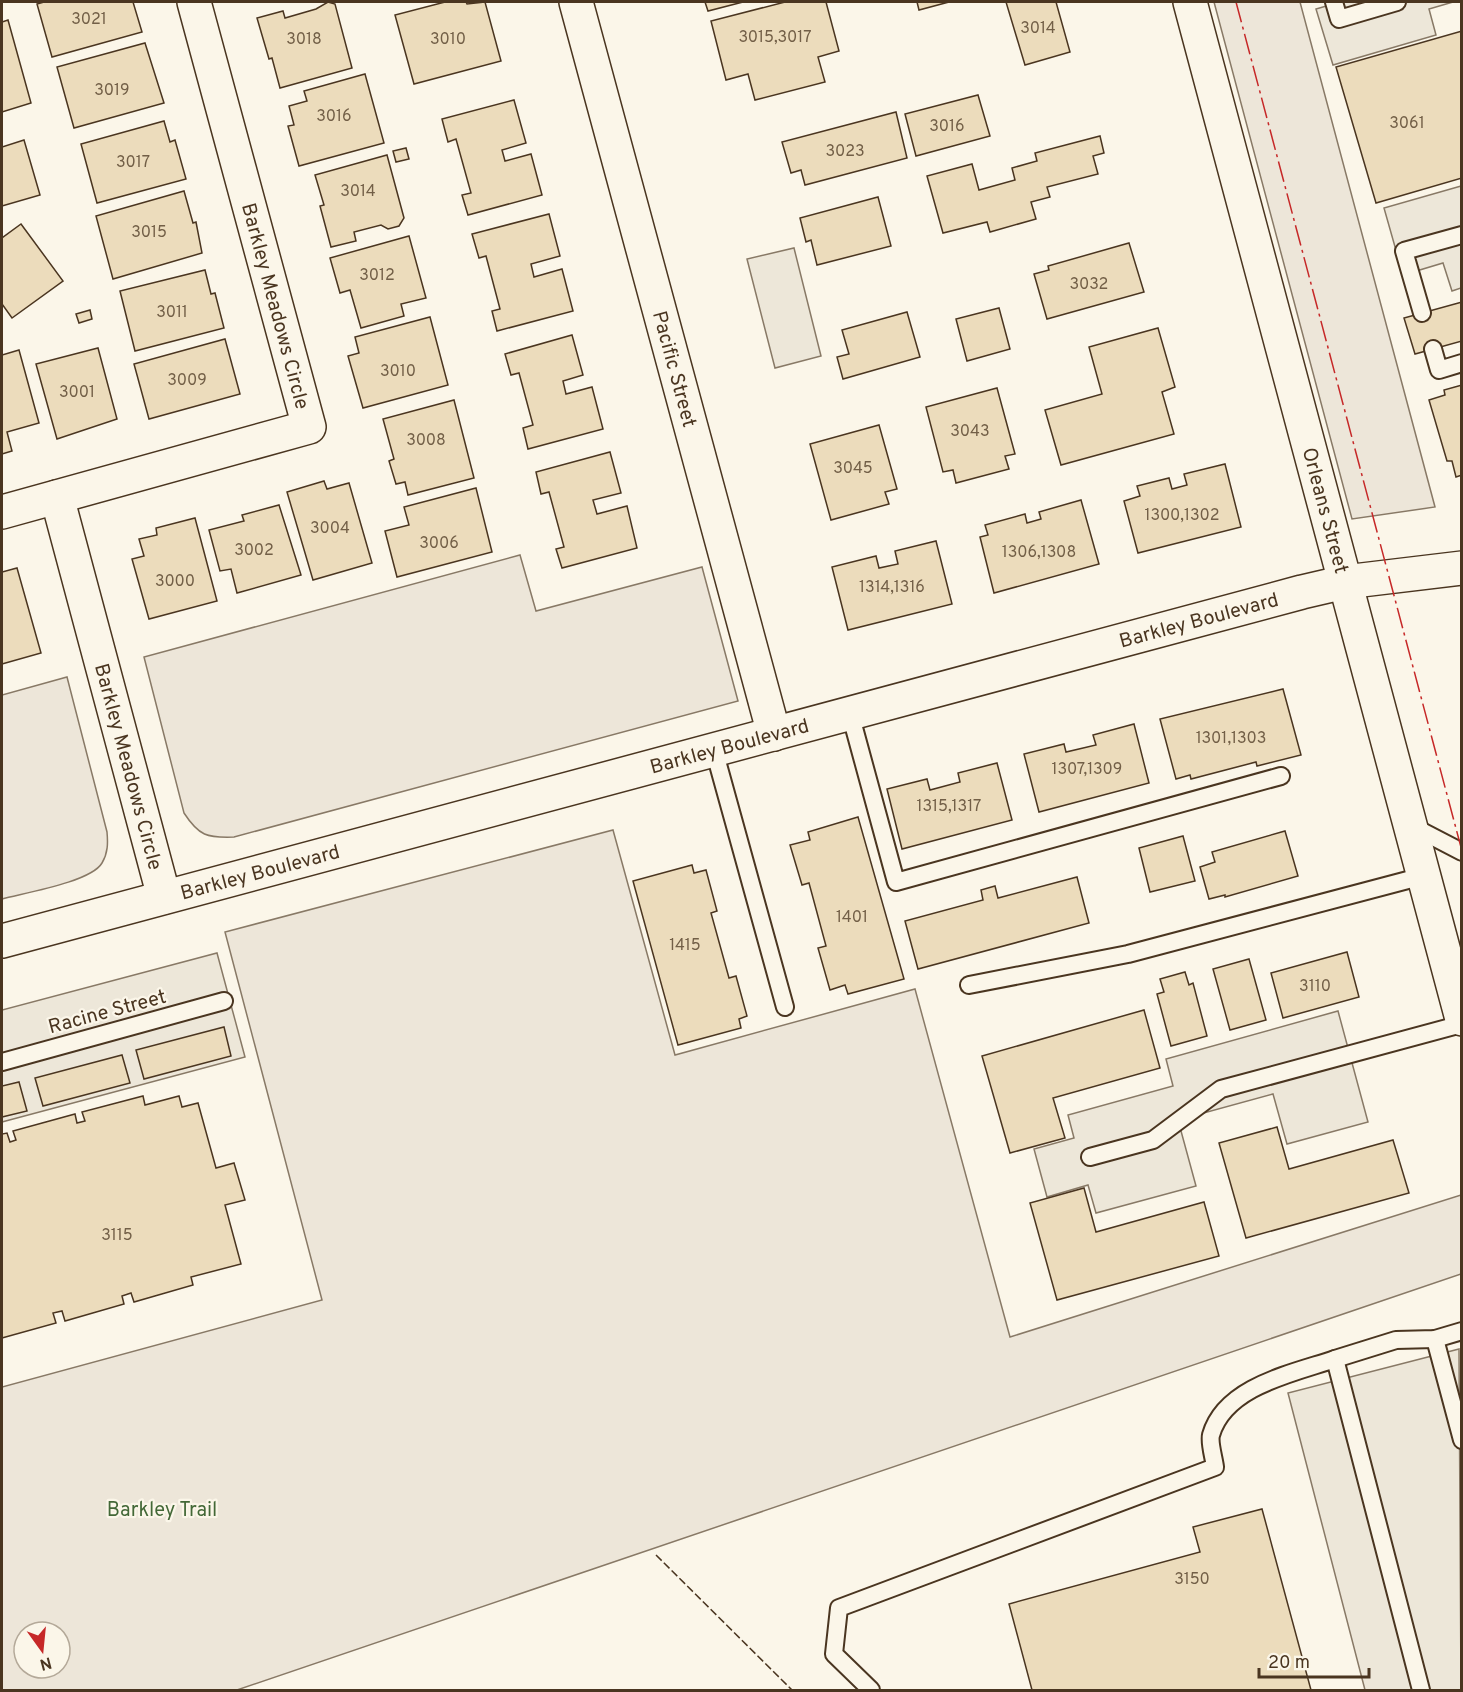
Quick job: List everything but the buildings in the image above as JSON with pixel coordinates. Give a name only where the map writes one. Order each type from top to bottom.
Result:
[{"type":"main road","name":"Barkley Meadows Circle","points":[[2,512],[309,427],[194,2]]},
{"type":"main road","name":"Pacific Street","points":[[576,2],[774,734]]},
{"type":"main road","name":"Orleans Street","points":[[1198,3],[1344,582],[1409,825],[1423,876],[1455,959],[1461,1019]]},
{"type":"main road","name":"Barkley Meadows Circle","points":[[57,497],[164,897]]},
{"type":"main road","name":"Barkley Boulevard","points":[[2,940],[1344,582],[1461,568]]},
{"type":"lane","points":[[1334,2],[1339,19],[1397,2]]},
{"type":"lane","points":[[1422,313],[1404,251],[1461,235]]},
{"type":"lane","points":[[1433,349],[1439,370],[1461,363]]},
{"type":"lane","points":[[850,713],[897,882],[1281,776]]},
{"type":"lane","points":[[714,750],[785,1007]]},
{"type":"lane","points":[[1409,825],[1461,852]]},
{"type":"lane","points":[[969,985],[1128,954],[1423,876]]},
{"type":"lane","name":"Racine Street","points":[[2,1062],[224,1001]]},
{"type":"lane","points":[[1090,1156],[1153,1140],[1221,1089],[1461,1024]]},
{"type":"lane","points":[[871,1690],[834,1654],[839,1608],[1215,1467],[1211,1436],[1228,1408],[1250,1388],[1396,1340],[1435,1339],[1461,1331]]},
{"type":"lane","points":[[1435,1339],[1461,1440]]},
{"type":"lane","points":[[1335,1359],[1421,1690]]},
{"type":"green space","points":[[1214,2],[1300,2],[1435,507],[1352,519]]},
{"type":"green space","points":[[520,555],[536,611],[702,567],[738,701],[234,837],[204,834],[189,821],[184,813],[144,657]]},
{"type":"green space","points":[[67,677],[107,832],[105,855],[102,863],[85,876],[56,886],[2,899],[2,695]]},
{"type":"green space","name":"Barkley Trail","points":[[613,830],[675,1055],[915,989],[1010,1337],[1461,1195],[1461,1274],[237,1690],[2,1690],[2,1387],[322,1300],[225,932]]},
{"type":"shaded area","points":[[1340,2],[1453,2],[1429,9],[1436,35],[1333,65],[1316,9]]},
{"type":"shaded area","points":[[1461,186],[1461,288],[1452,291],[1443,263],[1403,275],[1384,208]]},
{"type":"shaded area","points":[[794,248],[821,356],[775,368],[747,259]]},
{"type":"shaded area","points":[[217,953],[245,1057],[2,1122],[2,1010]]},
{"type":"shaded area","points":[[1338,1011],[1368,1122],[1287,1144],[1273,1094],[1178,1120],[1196,1186],[1096,1213],[1088,1185],[1047,1197],[1034,1149],[1074,1138],[1068,1115],[1173,1086],[1166,1059]]},
{"type":"shaded area","points":[[1459,1349],[1461,1690],[1365,1690],[1288,1393]]},
{"type":"fence","points":[[656,1555],[792,1690]]},
{"type":"power","points":[[1236,2],[1462,851]]}]
